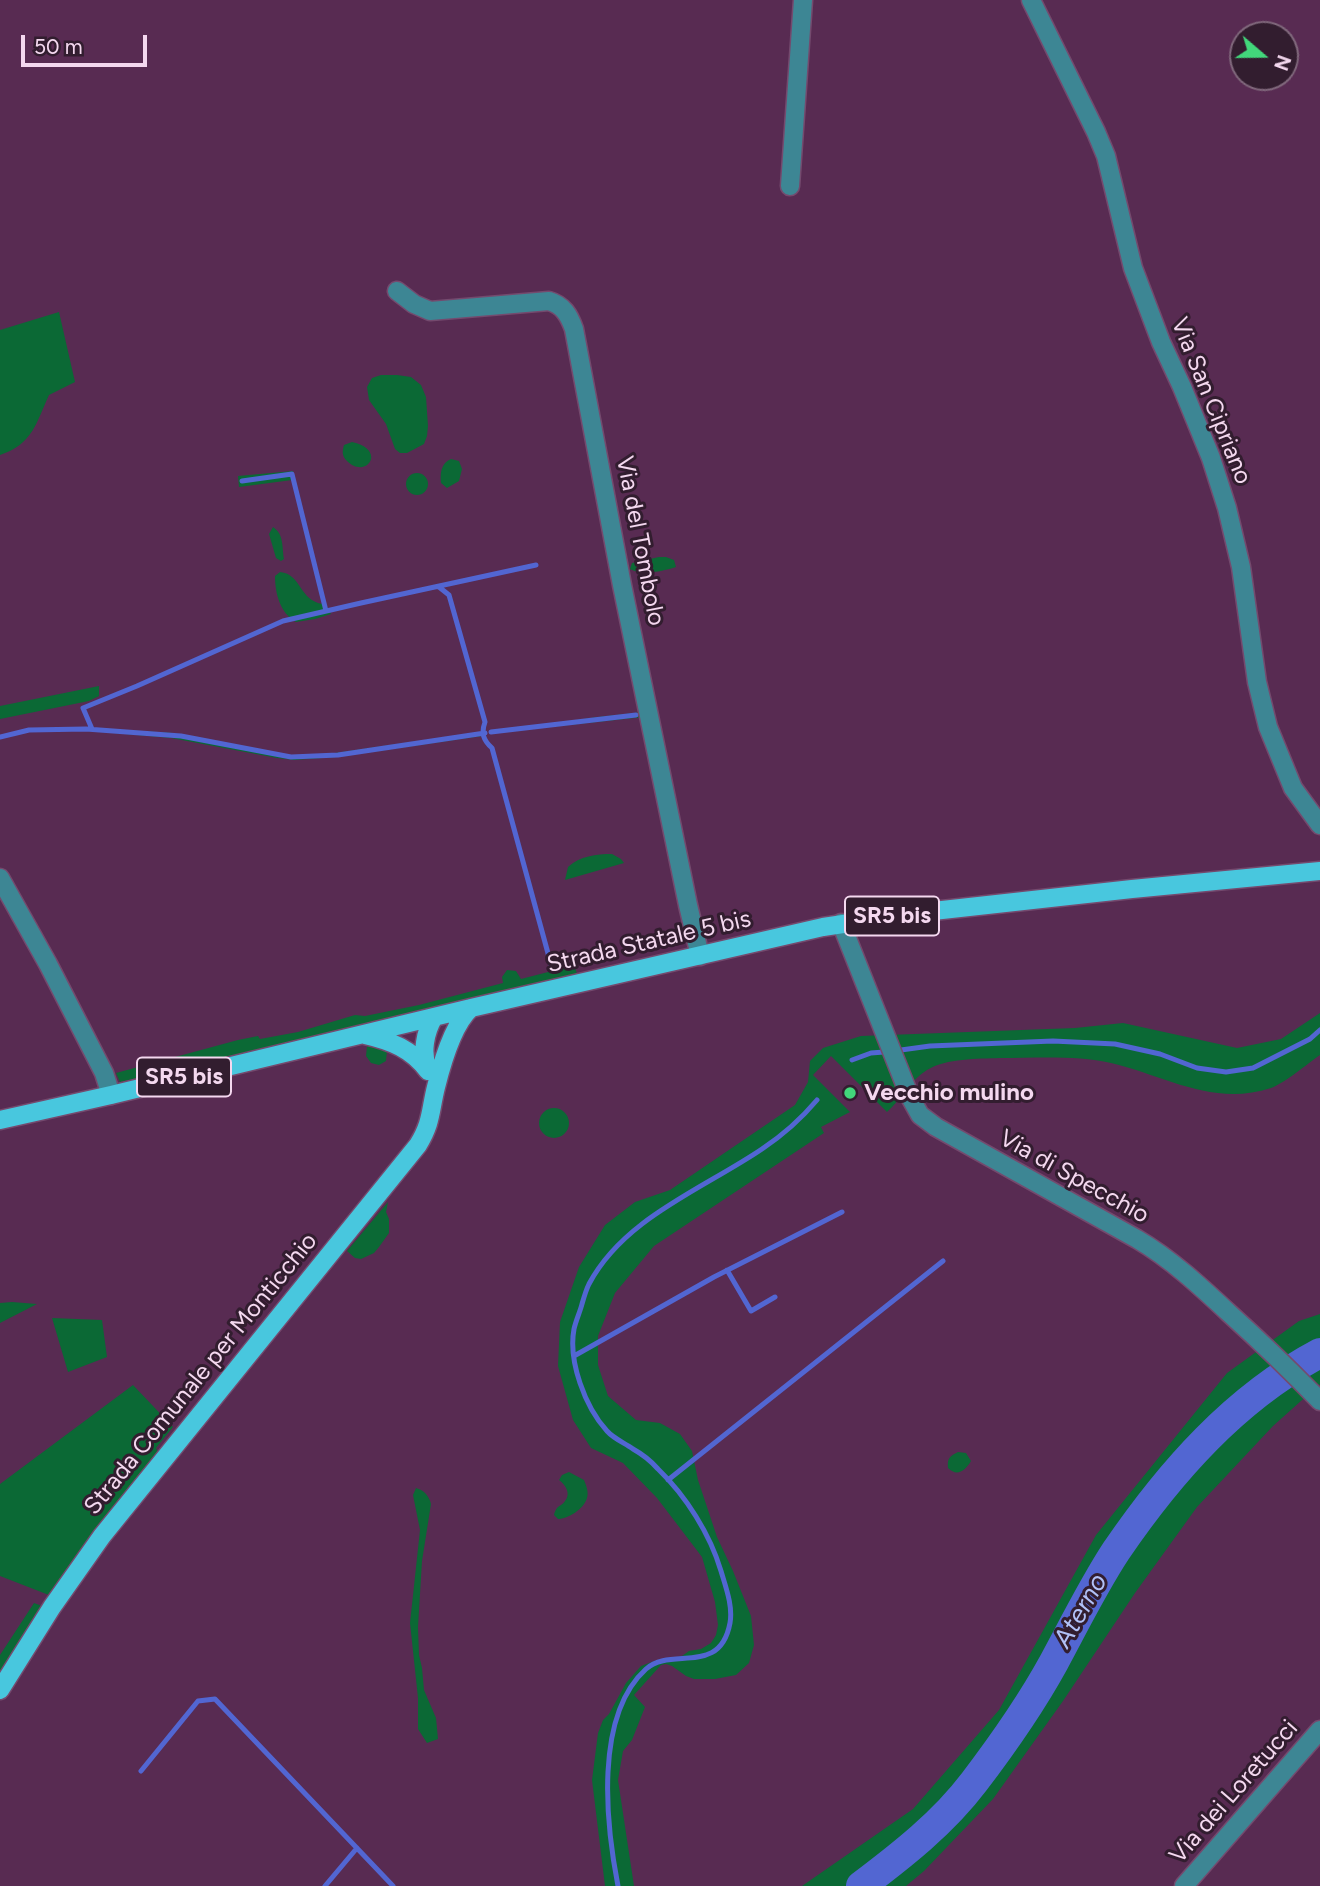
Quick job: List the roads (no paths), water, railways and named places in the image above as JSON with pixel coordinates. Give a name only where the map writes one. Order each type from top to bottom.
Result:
[{"type":"main road","name":"Strada Statale 5 bis","points":[[0,1120],[841,923],[1132,889],[1320,871]]},
{"type":"main road","name":"Strada Comunale per Monticchio","points":[[0,1690],[102,1536],[412,1153],[429,1122],[435,1089],[458,1023],[471,1008]]},
{"type":"main road","name":"Strada Comunale per Monticchio","points":[[434,1017],[446,1031],[445,1059]]},
{"type":"main road","points":[[434,1017],[429,1026],[425,1060],[435,1089]]},
{"type":"main road","points":[[361,1034],[404,1048],[428,1071]]},
{"type":"street","points":[[790,186],[803,0]]},
{"type":"street","name":"Via San Cipriano","points":[[1031,0],[1097,132],[1106,156],[1133,268],[1161,342],[1208,449],[1227,508],[1241,567],[1256,682],[1268,727],[1293,788],[1320,825]]},
{"type":"street","name":"Via del Tombolo","points":[[397,290],[414,304],[430,312],[549,301],[565,310],[570,319],[596,439],[622,585],[700,956]]},
{"type":"street","points":[[0,878],[104,1073],[111,1095]]},
{"type":"street","name":"Via di Specchio","points":[[841,923],[911,1097],[923,1117],[936,1127],[1153,1249],[1188,1275],[1320,1401]]},
{"type":"street","name":"Via dei Loretucci","points":[[1184,1886],[1320,1730]]},
{"type":"waterway","points":[[242,481],[292,474],[326,611]]},
{"type":"waterway","points":[[92,729],[83,708],[283,621],[536,565]]},
{"type":"waterway","points":[[439,587],[449,595],[485,722],[484,736],[492,748],[552,968]]},
{"type":"waterway","points":[[491,732],[636,715]]},
{"type":"waterway","points":[[0,737],[29,730],[86,729],[181,736],[291,757],[338,755],[485,733]]},
{"type":"waterway","points":[[901,1050],[930,1046],[1053,1041],[1115,1044],[1160,1054],[1197,1068],[1226,1072],[1253,1068],[1310,1039],[1320,1030]]},
{"type":"waterway","points":[[852,1060],[871,1053],[884,1052]]},
{"type":"waterway","points":[[618,1886],[608,1802],[611,1742],[618,1714],[629,1689],[646,1669],[656,1663],[694,1658],[716,1650],[725,1640],[731,1610],[716,1557],[704,1530],[687,1503],[649,1460],[610,1434],[585,1397],[574,1355],[575,1326],[589,1284],[604,1261],[622,1241],[666,1207],[770,1144],[817,1100]]},
{"type":"waterway","points":[[574,1356],[714,1277],[842,1212]]},
{"type":"waterway","points":[[668,1480],[943,1261]]},
{"type":"waterway","points":[[727,1270],[751,1311],[775,1297]]},
{"type":"waterway","name":"Aterno","points":[[861,1886],[935,1825],[974,1782],[1036,1693],[1116,1551],[1182,1466],[1206,1439],[1260,1392],[1320,1353]]},
{"type":"waterway","points":[[141,1771],[198,1701],[215,1699],[393,1886]]},
{"type":"waterway","points":[[325,1886],[357,1848]]},
{"type":"place","name":"Vecchio mulino","points":[[850,1093]]}]
